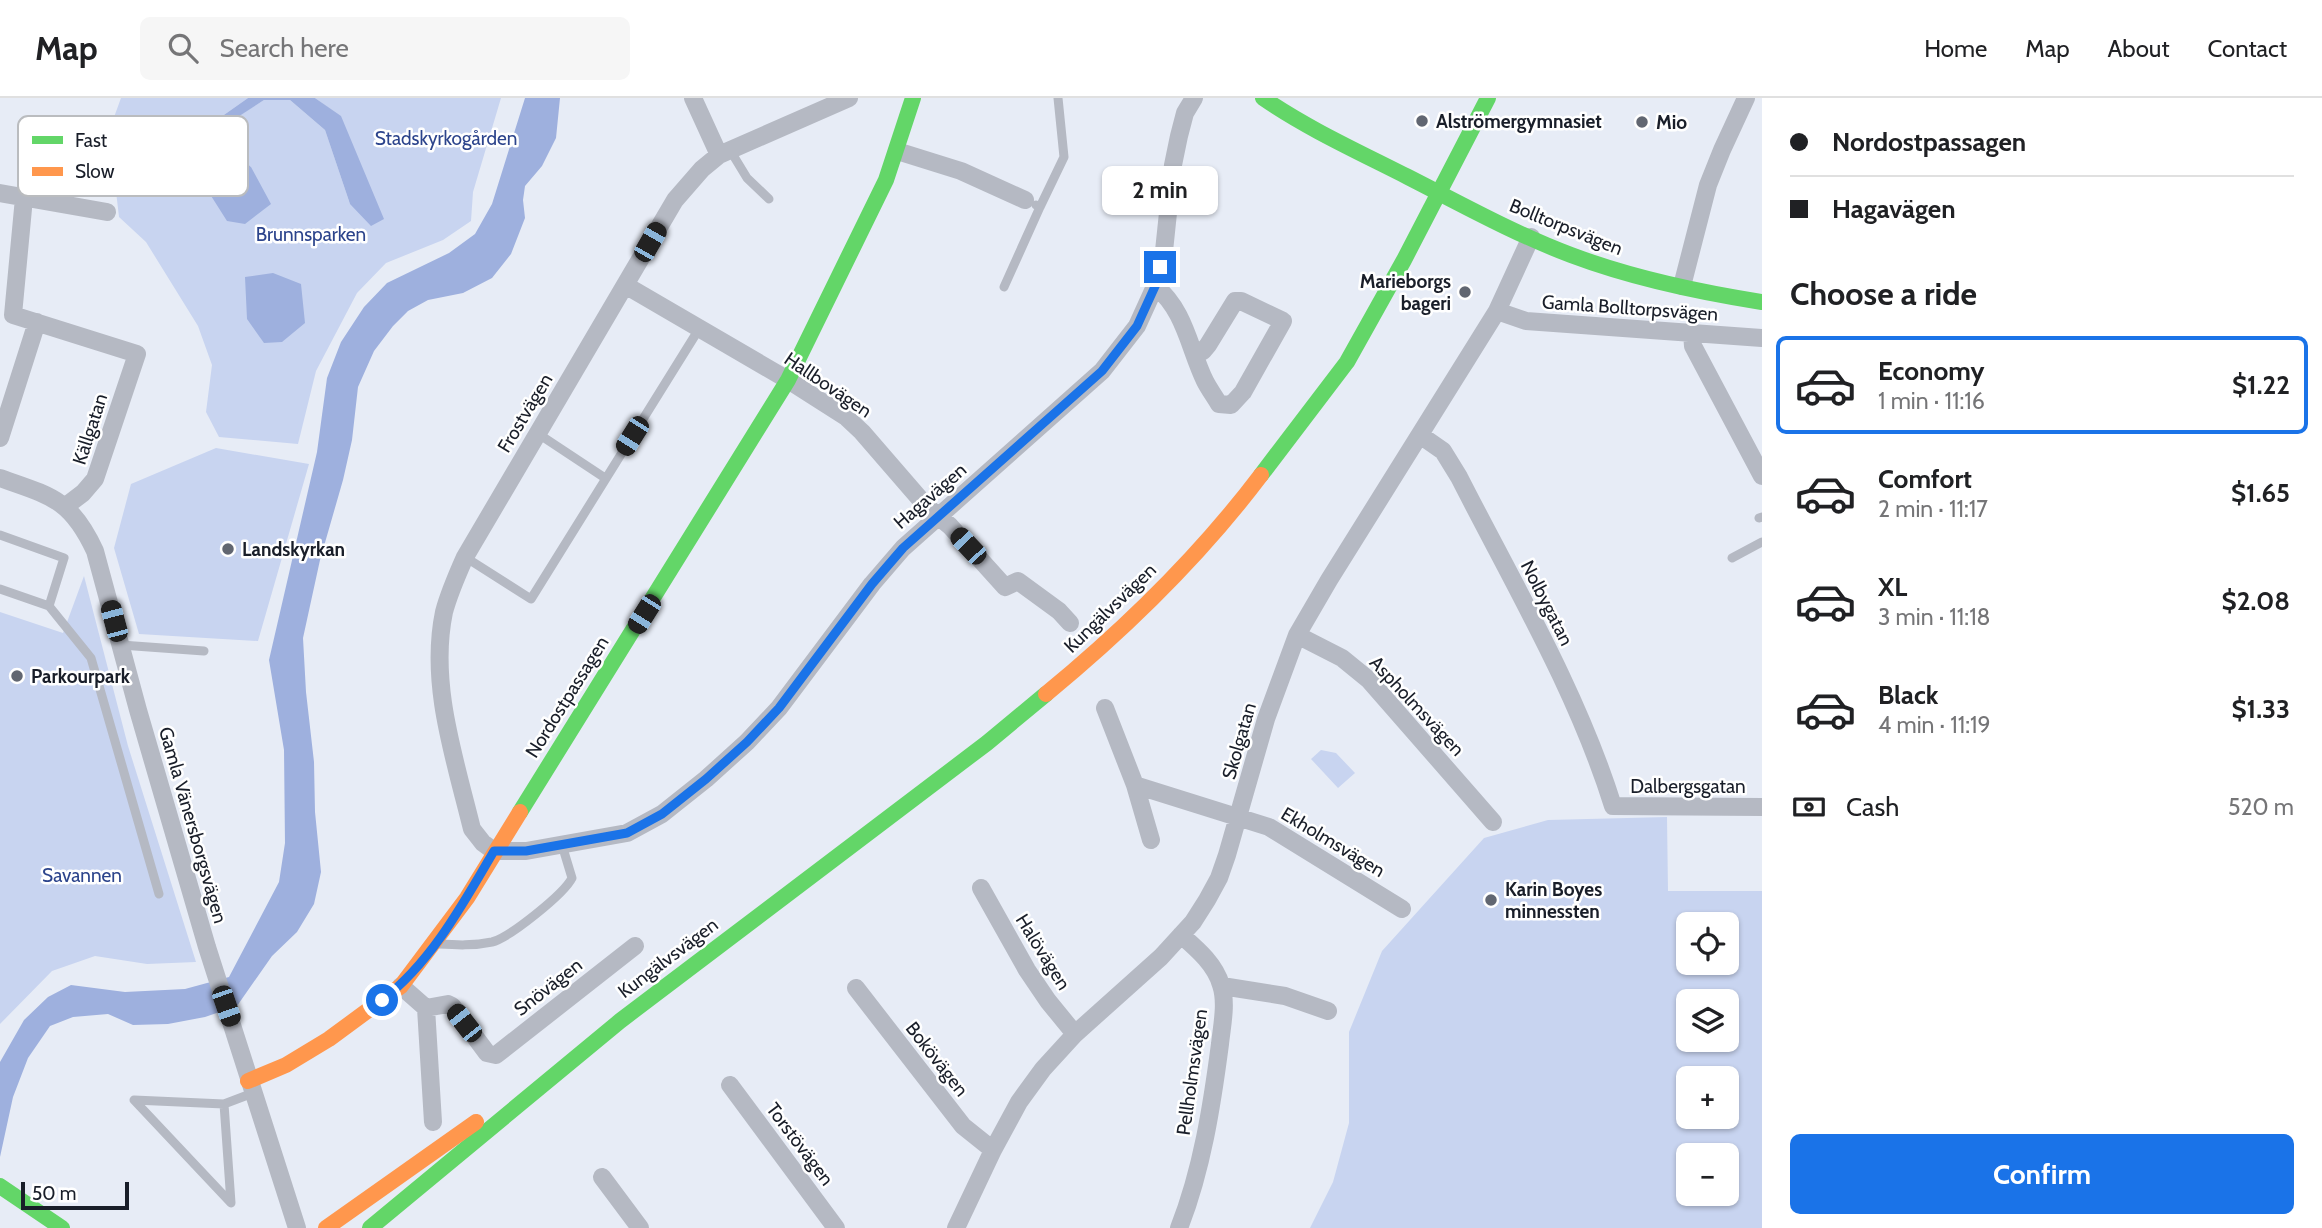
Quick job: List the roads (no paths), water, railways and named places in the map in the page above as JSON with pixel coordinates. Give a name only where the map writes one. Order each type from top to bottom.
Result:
[{"type":"main road","name":"Nordostpassagen","points":[[251,1087],[329,1039],[401,986],[467,898],[788,380],[873,209],[897,150],[913,98]]},
{"type":"main road","name":"Bolltorpsvägen","points":[[1263,98],[1320,133],[1531,237],[1590,263],[1722,296],[1762,302]]},
{"type":"main road","name":"Kungälvsvägen","points":[[326,1228],[620,1021],[987,743],[1106,644],[1166,584],[1239,504],[1347,362],[1441,192],[1488,98]]},
{"type":"main road","name":"Kungälvsvägen","points":[[370,1228],[620,1021]]},
{"type":"main road","points":[[0,1186],[62,1228]]},
{"type":"main road","points":[[20,1201],[49,1228]]},
{"type":"street","points":[[693,98],[724,152]]},
{"type":"street","name":"Frostvägen","points":[[494,851],[483,843],[472,828],[444,711],[440,656],[444,614],[450,591],[465,557],[675,200],[702,169],[724,152],[849,98]]},
{"type":"street","name":"Hagavägen","points":[[494,851],[526,851],[627,833],[662,814],[747,742],[779,708],[895,557],[1102,371],[1137,326],[1155,286],[1164,251],[1173,165],[1179,136],[1185,113],[1194,98]]},
{"type":"street","points":[[1682,286],[1709,185],[1746,98]]},
{"type":"street","points":[[897,150],[961,171],[1033,203]]},
{"type":"street","points":[[0,193],[107,212]]},
{"type":"street","points":[[0,439],[37,322],[13,315],[24,198]]},
{"type":"street","name":"Skolgatan","points":[[956,1228],[1019,1101],[1043,1069],[1075,1034],[1161,957],[1193,922],[1219,877],[1266,719],[1297,635],[1497,311],[1531,237]]},
{"type":"street","name":"Hallbovägen","points":[[625,285],[832,407],[862,432],[926,506],[939,515],[1005,587],[1018,581],[1059,611],[1070,623]]},
{"type":"street","points":[[1155,286],[1169,296],[1206,382],[1219,404],[1231,405],[1243,392],[1283,321],[1241,301],[1235,301],[1208,345],[1195,354]]},
{"type":"street","name":"Gamla Bolltorpsvägen","points":[[1497,311],[1526,321],[1762,338]]},
{"type":"street","name":"Källgatan","points":[[37,322],[137,354],[95,480],[83,494],[66,506]]},
{"type":"street","points":[[1692,333],[1693,345],[1762,477]]},
{"type":"street","name":"Nolbygatan","points":[[1420,435],[1443,451],[1460,477],[1558,670],[1599,761],[1613,806]]},
{"type":"street","name":"Gamla Vänersborgsvägen","points":[[0,478],[50,495],[66,506],[86,531],[95,551],[213,969],[297,1228]]},
{"type":"street","name":"Aspholmsvägen","points":[[1297,635],[1342,659],[1369,680],[1493,822]]},
{"type":"street","points":[[1105,708],[1135,785],[1151,839]]},
{"type":"street","name":"Ekholmsvägen","points":[[1135,785],[1269,827],[1402,909]]},
{"type":"street","name":"Dalbergsgatan","points":[[1613,806],[1762,807]]},
{"type":"street","name":"Halövägen","points":[[981,888],[1027,970],[1075,1034]]},
{"type":"street","name":"Pellholmsvägen","points":[[1179,1228],[1195,1180],[1209,1116],[1224,1011],[1222,986],[1213,966],[1181,935]]},
{"type":"street","name":"Snövägen","points":[[426,1008],[448,1004],[452,1006],[487,1053],[496,1055],[635,946]]},
{"type":"street","points":[[401,986],[426,1008],[433,1122]]},
{"type":"street","points":[[1222,986],[1284,996],[1328,1011]]},
{"type":"street","name":"Bokövägen","points":[[856,988],[963,1126],[993,1150]]},
{"type":"street","name":"Torstövägen","points":[[730,1085],[836,1228]]},
{"type":"street","points":[[602,1177],[640,1228]]},
{"type":"lane","points":[[1004,287],[1033,203],[1064,157],[1058,98]]},
{"type":"lane","points":[[724,152],[769,199]]},
{"type":"lane","points":[[465,557],[531,599],[699,329]]},
{"type":"lane","points":[[537,433],[605,478]]},
{"type":"lane","points":[[0,535],[64,558],[48,606]]},
{"type":"lane","points":[[1732,558],[1762,542]]},
{"type":"lane","points":[[0,589],[48,606],[91,658],[159,894]]},
{"type":"lane","points":[[121,645],[204,651]]},
{"type":"lane","points":[[435,943],[465,946],[495,942],[508,935],[569,886],[572,878],[562,845]]},
{"type":"lane","points":[[224,1104],[231,1203],[134,1100],[224,1104],[251,1087]]},
{"type":"water","points":[[248,98],[315,98],[341,116],[384,219],[371,226],[350,204],[325,130],[290,100],[264,100],[239,116],[222,116]]},
{"type":"water","points":[[525,98],[560,98],[556,138],[542,166],[525,186],[525,218],[511,254],[492,278],[463,293],[428,300],[408,311],[374,351],[358,387],[352,440],[320,560],[303,638],[321,872],[314,904],[297,932],[272,956],[237,1006],[205,1017],[168,1024],[133,1025],[108,1014],[73,1017],[50,1026],[28,1058],[13,1097],[0,1157],[0,1062],[24,1020],[48,997],[71,985],[125,992],[185,989],[229,977],[279,882],[285,843],[284,750],[269,660],[317,452],[327,378],[341,342],[364,307],[387,283],[449,253],[475,234],[492,204]]},
{"type":"water","points":[[248,164],[271,204],[245,224],[227,221],[211,196],[248,196]]},
{"type":"water","points":[[273,273],[301,284],[305,323],[282,342],[264,343],[247,319],[245,277]]},
{"type":"place","name":"Alströmergymnasiet","points":[[1422,121]]},
{"type":"place","name":"Mio","points":[[1642,122]]},
{"type":"place","name":"Marieborgs bageri","points":[[1465,292]]},
{"type":"place","name":"Landskyrkan","points":[[228,549]]},
{"type":"place","name":"Parkourpark","points":[[17,676]]},
{"type":"place","name":"Karin Boyes minnessten","points":[[1491,900]]},
{"type":"park label","name":"Stadskyrkogården","points":[[446,138]]},
{"type":"park label","name":"Brunnsparken","points":[[311,234]]},
{"type":"park label","name":"Savannen","points":[[82,875]]}]
